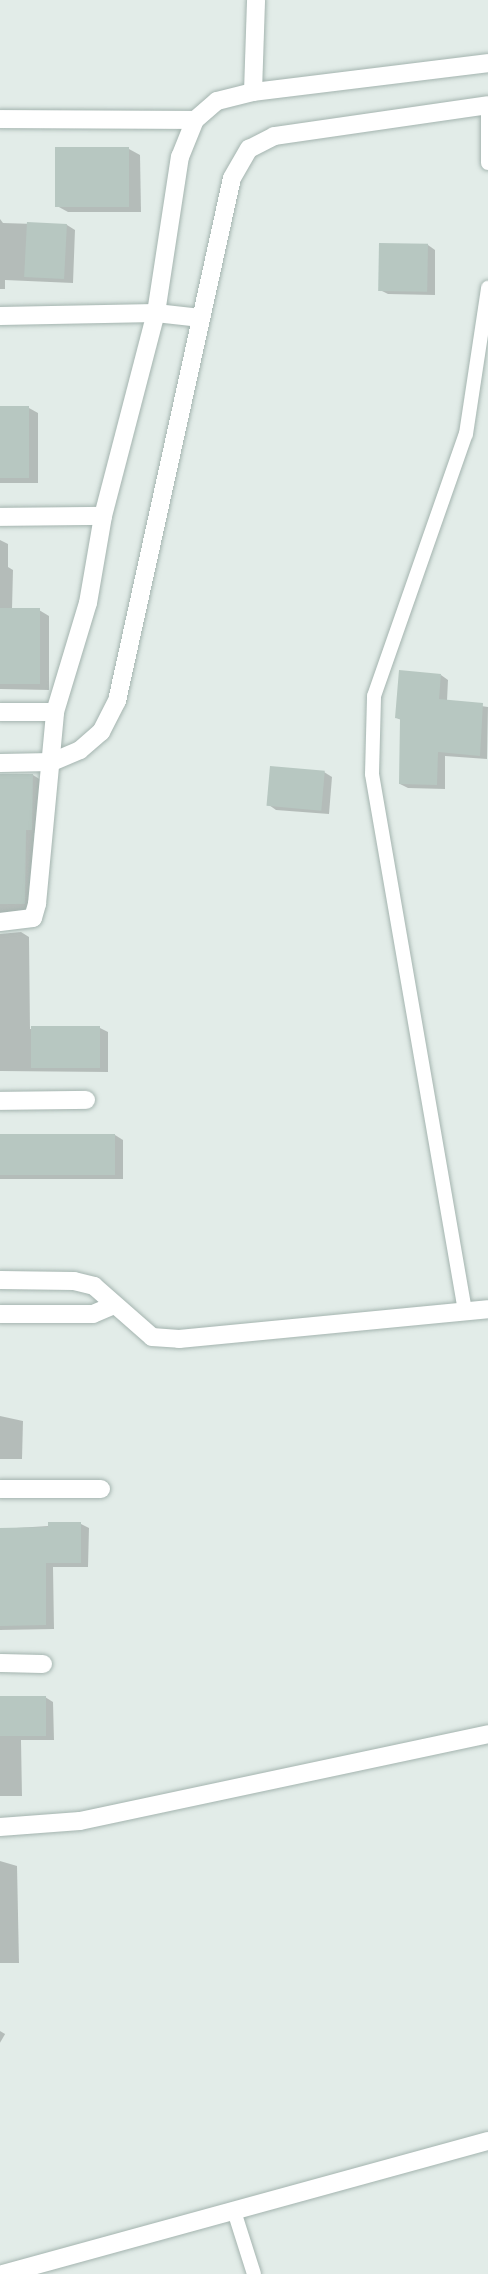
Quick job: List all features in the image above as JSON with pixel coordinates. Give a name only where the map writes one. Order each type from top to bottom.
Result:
[{"type":"street","points":[[253,92],[256,0]]},
{"type":"street","points":[[0,922],[33,918],[52,762],[55,712],[88,603],[103,516],[156,313],[180,157],[195,120],[217,101],[253,92],[488,63]]},
{"type":"street","points":[[0,763],[52,762],[80,750],[101,732],[117,701],[232,178],[249,150],[274,136],[488,105]]},
{"type":"street","points":[[0,119],[195,120]]},
{"type":"street","points":[[0,316],[156,313],[201,318]]},
{"type":"street","points":[[0,517],[103,516]]},
{"type":"street","points":[[0,712],[55,712]]},
{"type":"street","points":[[0,1101],[86,1100]]},
{"type":"street","points":[[0,1280],[74,1281],[93,1286],[112,1306],[152,1336],[179,1339],[488,1309]]},
{"type":"street","points":[[0,1314],[93,1314],[112,1306]]},
{"type":"street","points":[[0,1489],[101,1489]]},
{"type":"street","points":[[0,1663],[44,1664]]},
{"type":"street","points":[[0,1827],[80,1821],[488,1734]]},
{"type":"street","points":[[3,2274],[488,2141]]},
{"type":"lane","points":[[488,105],[488,163]]},
{"type":"lane","points":[[465,1311],[372,774],[374,696],[466,434],[488,288]]},
{"type":"lane","points":[[234,2211],[254,2274]]},
{"type":"building","points":[[55,147],[129,147],[129,207],[55,207]]},
{"type":"building","points":[[27,222],[67,224],[64,279],[24,277]]},
{"type":"building","points":[[379,243],[428,244],[427,292],[378,291]]},
{"type":"building","points":[[0,406],[29,406],[29,478],[0,478]]},
{"type":"building","points":[[0,608],[40,608],[40,684],[0,684]]},
{"type":"building","points":[[399,670],[441,674],[439,699],[483,703],[480,756],[438,752],[437,785],[399,784],[400,719],[395,718]]},
{"type":"building","points":[[270,766],[325,771],[321,811],[267,806]]},
{"type":"building","points":[[0,774],[33,774],[32,830],[26,830],[25,904],[0,904]]},
{"type":"building","points":[[31,1026],[100,1026],[100,1068],[31,1068]]},
{"type":"building","points":[[0,1134],[115,1134],[115,1175],[0,1175]]},
{"type":"building","points":[[48,1522],[81,1522],[81,1563],[46,1563],[46,1625],[0,1626],[0,1528],[48,1527]]},
{"type":"building","points":[[0,1696],[46,1696],[46,1736],[0,1736]]}]
